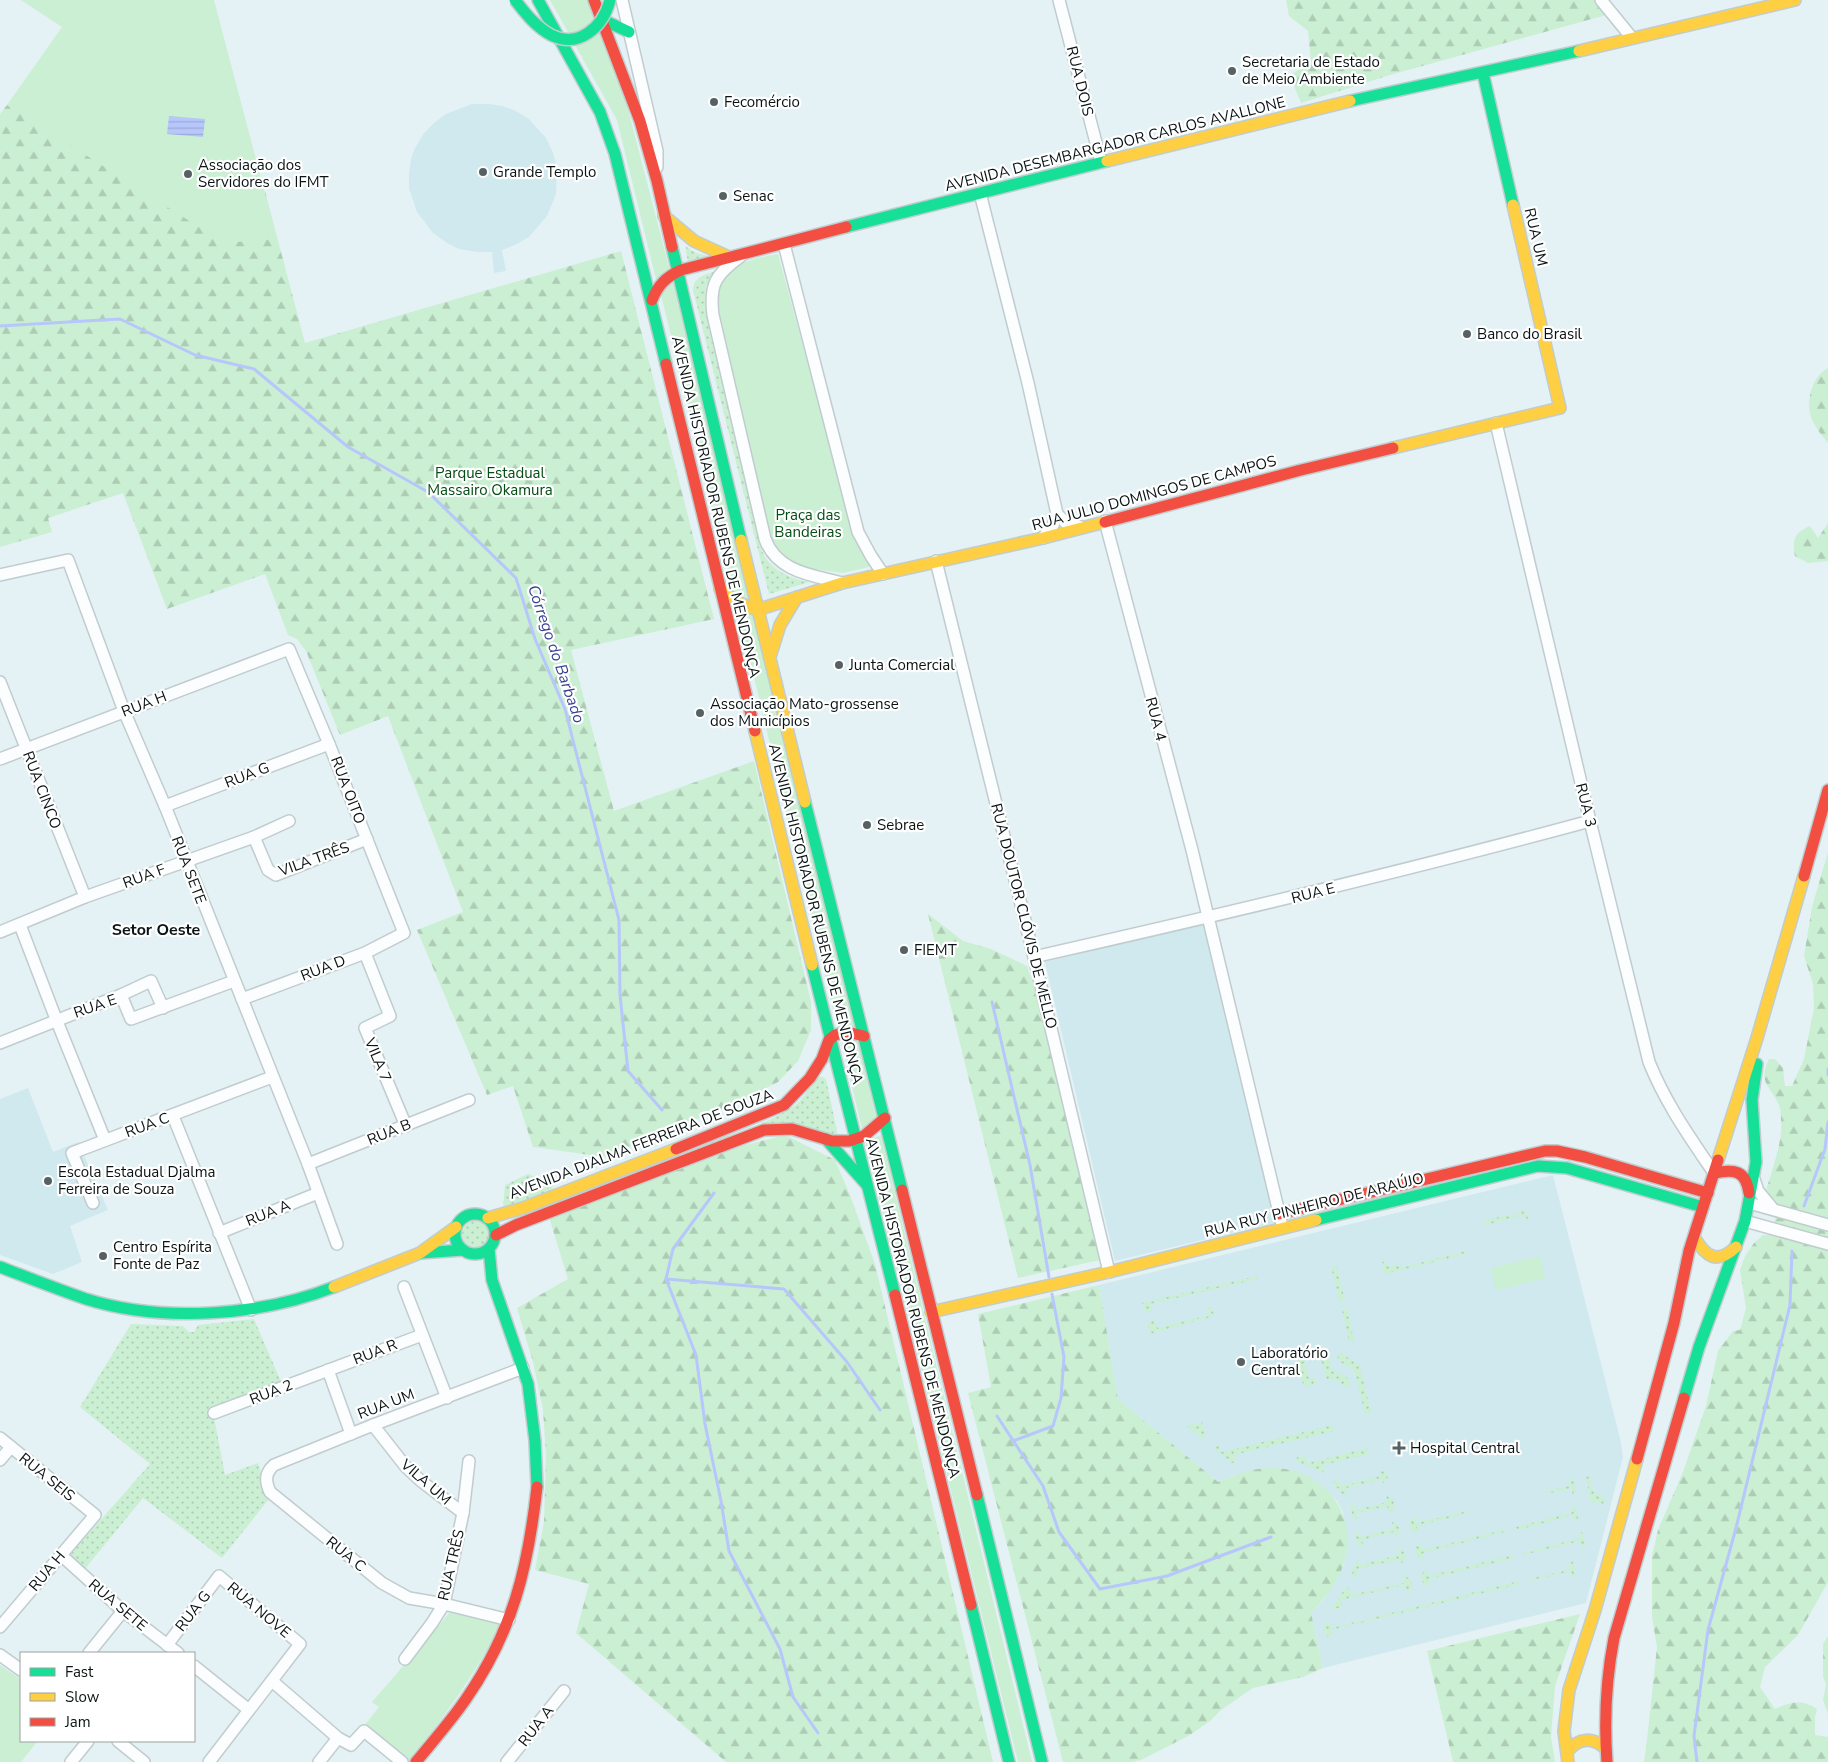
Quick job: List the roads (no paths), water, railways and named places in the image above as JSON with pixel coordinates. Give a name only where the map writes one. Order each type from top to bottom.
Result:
[{"type":"main road","points":[[515,0],[535,24],[552,36],[562,39],[577,39],[596,30],[608,13],[610,0]]},
{"type":"main road","name":"AVENIDA HISTORIADOR RUBENS DE MENDONÇA","points":[[538,0],[600,112],[616,154],[720,589],[1009,1762]]},
{"type":"main road","name":"AVENIDA HISTORIADOR RUBENS DE MENDONÇA","points":[[594,0],[640,122],[657,181],[757,610],[885,1118],[1042,1762]]},
{"type":"main road","name":"AVENIDA DESEMBARGADOR CARLOS AVALLONE","points":[[677,271],[1100,162],[1383,94],[1795,0]]},
{"type":"main road","points":[[601,19],[629,32]]},
{"type":"main road","name":"RUA UM","points":[[1484,72],[1560,408]]},
{"type":"main road","points":[[664,216],[686,237],[699,246],[731,257]]},
{"type":"main road","points":[[652,300],[660,282],[677,271]]},
{"type":"main road","name":"RUA JULIO DOMINGOS DE CAMPOS","points":[[757,610],[842,583],[1043,538],[1301,470],[1560,408]]},
{"type":"main road","points":[[720,589],[737,602],[757,610]]},
{"type":"main road","points":[[769,658],[780,621],[797,597]]},
{"type":"main road","points":[[1567,1757],[1564,1731],[1569,1690],[1595,1610],[1673,1329],[1689,1251],[1757,1038],[1828,790]]},
{"type":"main road","points":[[1607,1762],[1603,1727],[1605,1688],[1618,1619],[1698,1347],[1745,1221],[1756,1162],[1752,1100],[1754,1077],[1828,819]]},
{"type":"main road","points":[[830,1038],[846,1031],[864,1036]]},
{"type":"main road","name":"AVENIDA DJALMA FERREIRA DE SOUZA","points":[[0,1267],[87,1299],[121,1307],[174,1313],[251,1310],[323,1291],[420,1253],[456,1228],[462,1218],[478,1214],[488,1218],[522,1208],[784,1105],[798,1094],[812,1075],[822,1058],[830,1038]]},
{"type":"main road","points":[[857,1140],[868,1135],[885,1118]]},
{"type":"main road","name":"AVENIDA DJALMA FERREIRA DE SOUZA","points":[[496,1235],[516,1225],[764,1130],[779,1128],[798,1130],[842,1142],[857,1140]]},
{"type":"main road","points":[[826,1139],[868,1186]]},
{"type":"main road","name":"RUA RUY PINHEIRO DE ARAÚJO","points":[[1279,1214],[1544,1150],[1585,1157],[1708,1193]]},
{"type":"main road","points":[[650,1159],[655,1172]]},
{"type":"main road","name":"RUA RUY PINHEIRO DE ARAÚJO","points":[[931,1312],[1109,1272],[1547,1165],[1567,1168],[1703,1207]]},
{"type":"main road","points":[[1714,1173],[1724,1170],[1743,1174],[1748,1182],[1749,1201]]},
{"type":"main road","points":[[416,1762],[466,1699],[499,1643],[509,1620],[524,1572],[532,1530],[537,1483],[534,1432],[528,1384],[492,1280],[489,1249],[496,1235],[488,1218]]},
{"type":"main road","points":[[456,1228],[455,1239],[464,1252],[492,1280]]},
{"type":"main road","points":[[1694,1237],[1700,1248],[1707,1255],[1718,1258],[1726,1257],[1736,1247]]},
{"type":"main road","name":"AVENIDA DJALMA FERREIRA DE SOUZA","points":[[420,1253],[464,1252],[478,1254],[489,1249]]},
{"type":"main road","points":[[1567,1757],[1574,1744],[1581,1740],[1597,1741],[1606,1749]]},
{"type":"street","name":"AVENIDA HISTORIADOR RUBENS DE MENDONÇA","points":[[622,0],[657,151],[657,181]]},
{"type":"street","name":"RUA DOIS","points":[[1060,0],[1100,162]]},
{"type":"street","points":[[1601,0],[1632,38]]},
{"type":"street","points":[[980,193],[1028,383],[1057,514],[1053,525],[1043,538]]},
{"type":"street","points":[[784,244],[858,532],[883,574]]},
{"type":"street","points":[[744,254],[721,273],[712,290],[711,299],[715,324],[765,539],[769,550],[784,565],[798,571],[842,583]]},
{"type":"street","name":"RUA 3","points":[[1496,423],[1649,1062],[1672,1112],[1714,1173]]},
{"type":"street","points":[[1057,514],[1067,524],[1082,527]]},
{"type":"street","name":"RUA 4","points":[[1105,521],[1182,819],[1192,850],[1283,1228]]},
{"type":"street","name":"RUA SETE","points":[[0,575],[68,560],[124,711],[165,806],[308,1164],[337,1244]]},
{"type":"street","name":"RUA DOUTOR CLÓVIS DE MELLO","points":[[936,561],[1034,957],[1109,1272]]},
{"type":"street","name":"RUA H","points":[[0,759],[289,649]]},
{"type":"street","name":"RUA OITO","points":[[289,649],[404,933]]},
{"type":"street","name":"RUA CINCO","points":[[0,682],[85,898]]},
{"type":"street","name":"RUA G","points":[[165,806],[329,744]]},
{"type":"street","name":"RUA F","points":[[0,932],[85,898],[254,837],[289,821]]},
{"type":"street","name":"RUA E","points":[[1034,957],[1208,918],[1450,859],[1590,821]]},
{"type":"street","name":"VILA TRÊS","points":[[254,837],[268,870],[276,875],[367,839]]},
{"type":"street","points":[[20,925],[105,1140]]},
{"type":"street","name":"RUA D","points":[[242,999],[365,953],[404,933]]},
{"type":"street","name":"VILA 7","points":[[365,953],[390,1016],[365,1028],[406,1126]]},
{"type":"street","points":[[121,995],[151,981],[163,1008]]},
{"type":"street","name":"RUA E","points":[[0,1043],[56,1019],[121,995],[131,1019],[234,981]]},
{"type":"street","name":"RUA C","points":[[93,1203],[72,1153],[272,1077]]},
{"type":"street","name":"RUA B","points":[[308,1164],[469,1100]]},
{"type":"street","points":[[173,1116],[251,1310]]},
{"type":"street","points":[[1754,1178],[1758,1191],[1774,1210]]},
{"type":"street","name":"RUA A","points":[[219,1233],[318,1193]]},
{"type":"street","points":[[1749,1201],[1828,1225]]},
{"type":"street","points":[[1745,1221],[1828,1244]]},
{"type":"street","points":[[404,1287],[447,1398]]},
{"type":"street","name":"RUA R","points":[[328,1370],[422,1335]]},
{"type":"street","name":"RUA UM","points":[[266,1477],[274,1465],[523,1368]]},
{"type":"street","points":[[328,1370],[351,1434]]},
{"type":"street","name":"RUA 2","points":[[214,1414],[328,1370]]},
{"type":"street","name":"VILA UM","points":[[374,1425],[406,1467],[463,1513]]},
{"type":"street","name":"RUA SEIS","points":[[0,1438],[95,1515]]},
{"type":"street","points":[[0,1460],[11,1447]]},
{"type":"street","name":"RUA TRÊS","points":[[405,1659],[444,1604],[463,1513],[469,1461]]},
{"type":"street","name":"RUA C","points":[[266,1477],[270,1492],[382,1583],[409,1598],[444,1604],[509,1620]]},
{"type":"street","name":"RUA H","points":[[0,1627],[95,1515]]},
{"type":"street","name":"RUA SETE","points":[[61,1555],[123,1611],[177,1652]]},
{"type":"street","name":"RUA G","points":[[167,1645],[219,1576]]},
{"type":"street","name":"RUA NOVE","points":[[219,1576],[300,1644],[272,1681]]},
{"type":"street","points":[[89,1652],[123,1611]]},
{"type":"street","points":[[0,1655],[20,1669]]},
{"type":"street","points":[[195,1667],[249,1710]]},
{"type":"street","points":[[209,1762],[272,1681],[338,1738],[351,1745],[364,1731],[402,1762]]},
{"type":"street","name":"RUA A","points":[[508,1762],[564,1691]]},
{"type":"street","points":[[319,1762],[338,1738]]},
{"type":"street","points":[[71,1762],[87,1742]]},
{"type":"street","points":[[119,1742],[144,1762]]},
{"type":"water","points":[[169,116],[205,119],[203,137],[167,134]]},
{"type":"waterway","name":"Córrego do Barbado","points":[[0,326],[120,319],[195,355],[254,369],[348,447],[428,492],[516,578],[535,639],[565,709],[619,920],[620,995],[628,1071],[662,1110]]},
{"type":"waterway","points":[[992,1002],[1030,1165],[1049,1277]]},
{"type":"waterway","points":[[1828,1069],[1828,1075]]},
{"type":"waterway","points":[[1804,1206],[1825,1149],[1828,1122]]},
{"type":"waterway","name":"Córrego do Barbado","points":[[714,1193],[673,1249],[666,1279],[784,1289],[847,1362],[880,1410]]},
{"type":"waterway","points":[[1697,1762],[1694,1736],[1708,1630],[1736,1528],[1790,1305],[1792,1251]]},
{"type":"waterway","points":[[666,1279],[696,1355],[705,1424],[729,1551],[780,1649],[793,1697],[818,1733]]},
{"type":"waterway","points":[[1013,1441],[1053,1426],[1061,1398],[1064,1357],[1052,1294]]},
{"type":"waterway","name":"Córrego do Barbado","points":[[997,1416],[1043,1486],[1059,1532],[1100,1589],[1167,1576],[1271,1537]]},
{"type":"place","name":"Secretaria de Estado de Meio Ambiente","points":[[1232,71]]},
{"type":"place","name":"Fecomércio","points":[[714,102]]},
{"type":"place","name":"Grande Templo","points":[[483,172]]},
{"type":"place","name":"Associação dos Servidores do IFMT","points":[[188,174]]},
{"type":"place","name":"Senac","points":[[723,196]]},
{"type":"place","name":"Banco do Brasil","points":[[1467,334]]},
{"type":"place","name":"Junta Comercial","points":[[839,665]]},
{"type":"place","name":"Associação Mato-grossense dos Municípios","points":[[700,713]]},
{"type":"place","name":"Sebrae","points":[[867,825]]},
{"type":"place","name":"FIEMT","points":[[904,950]]},
{"type":"place","name":"Escola Estadual Djalma Ferreira de Souza","points":[[48,1181]]},
{"type":"place","name":"Centro Espírita Fonte de Paz","points":[[103,1256]]},
{"type":"place","name":"Laboratório Central","points":[[1241,1362]]},
{"type":"place","name":"Hospital Central","points":[[1399,1448]]},
{"type":"district","name":"Setor Oeste","points":[[156,930]]},
{"type":"park label","name":"Parque Estadual Massairo Okamura","points":[[490,482]]},
{"type":"park label","name":"Praça das Bandeiras","points":[[808,524]]}]
